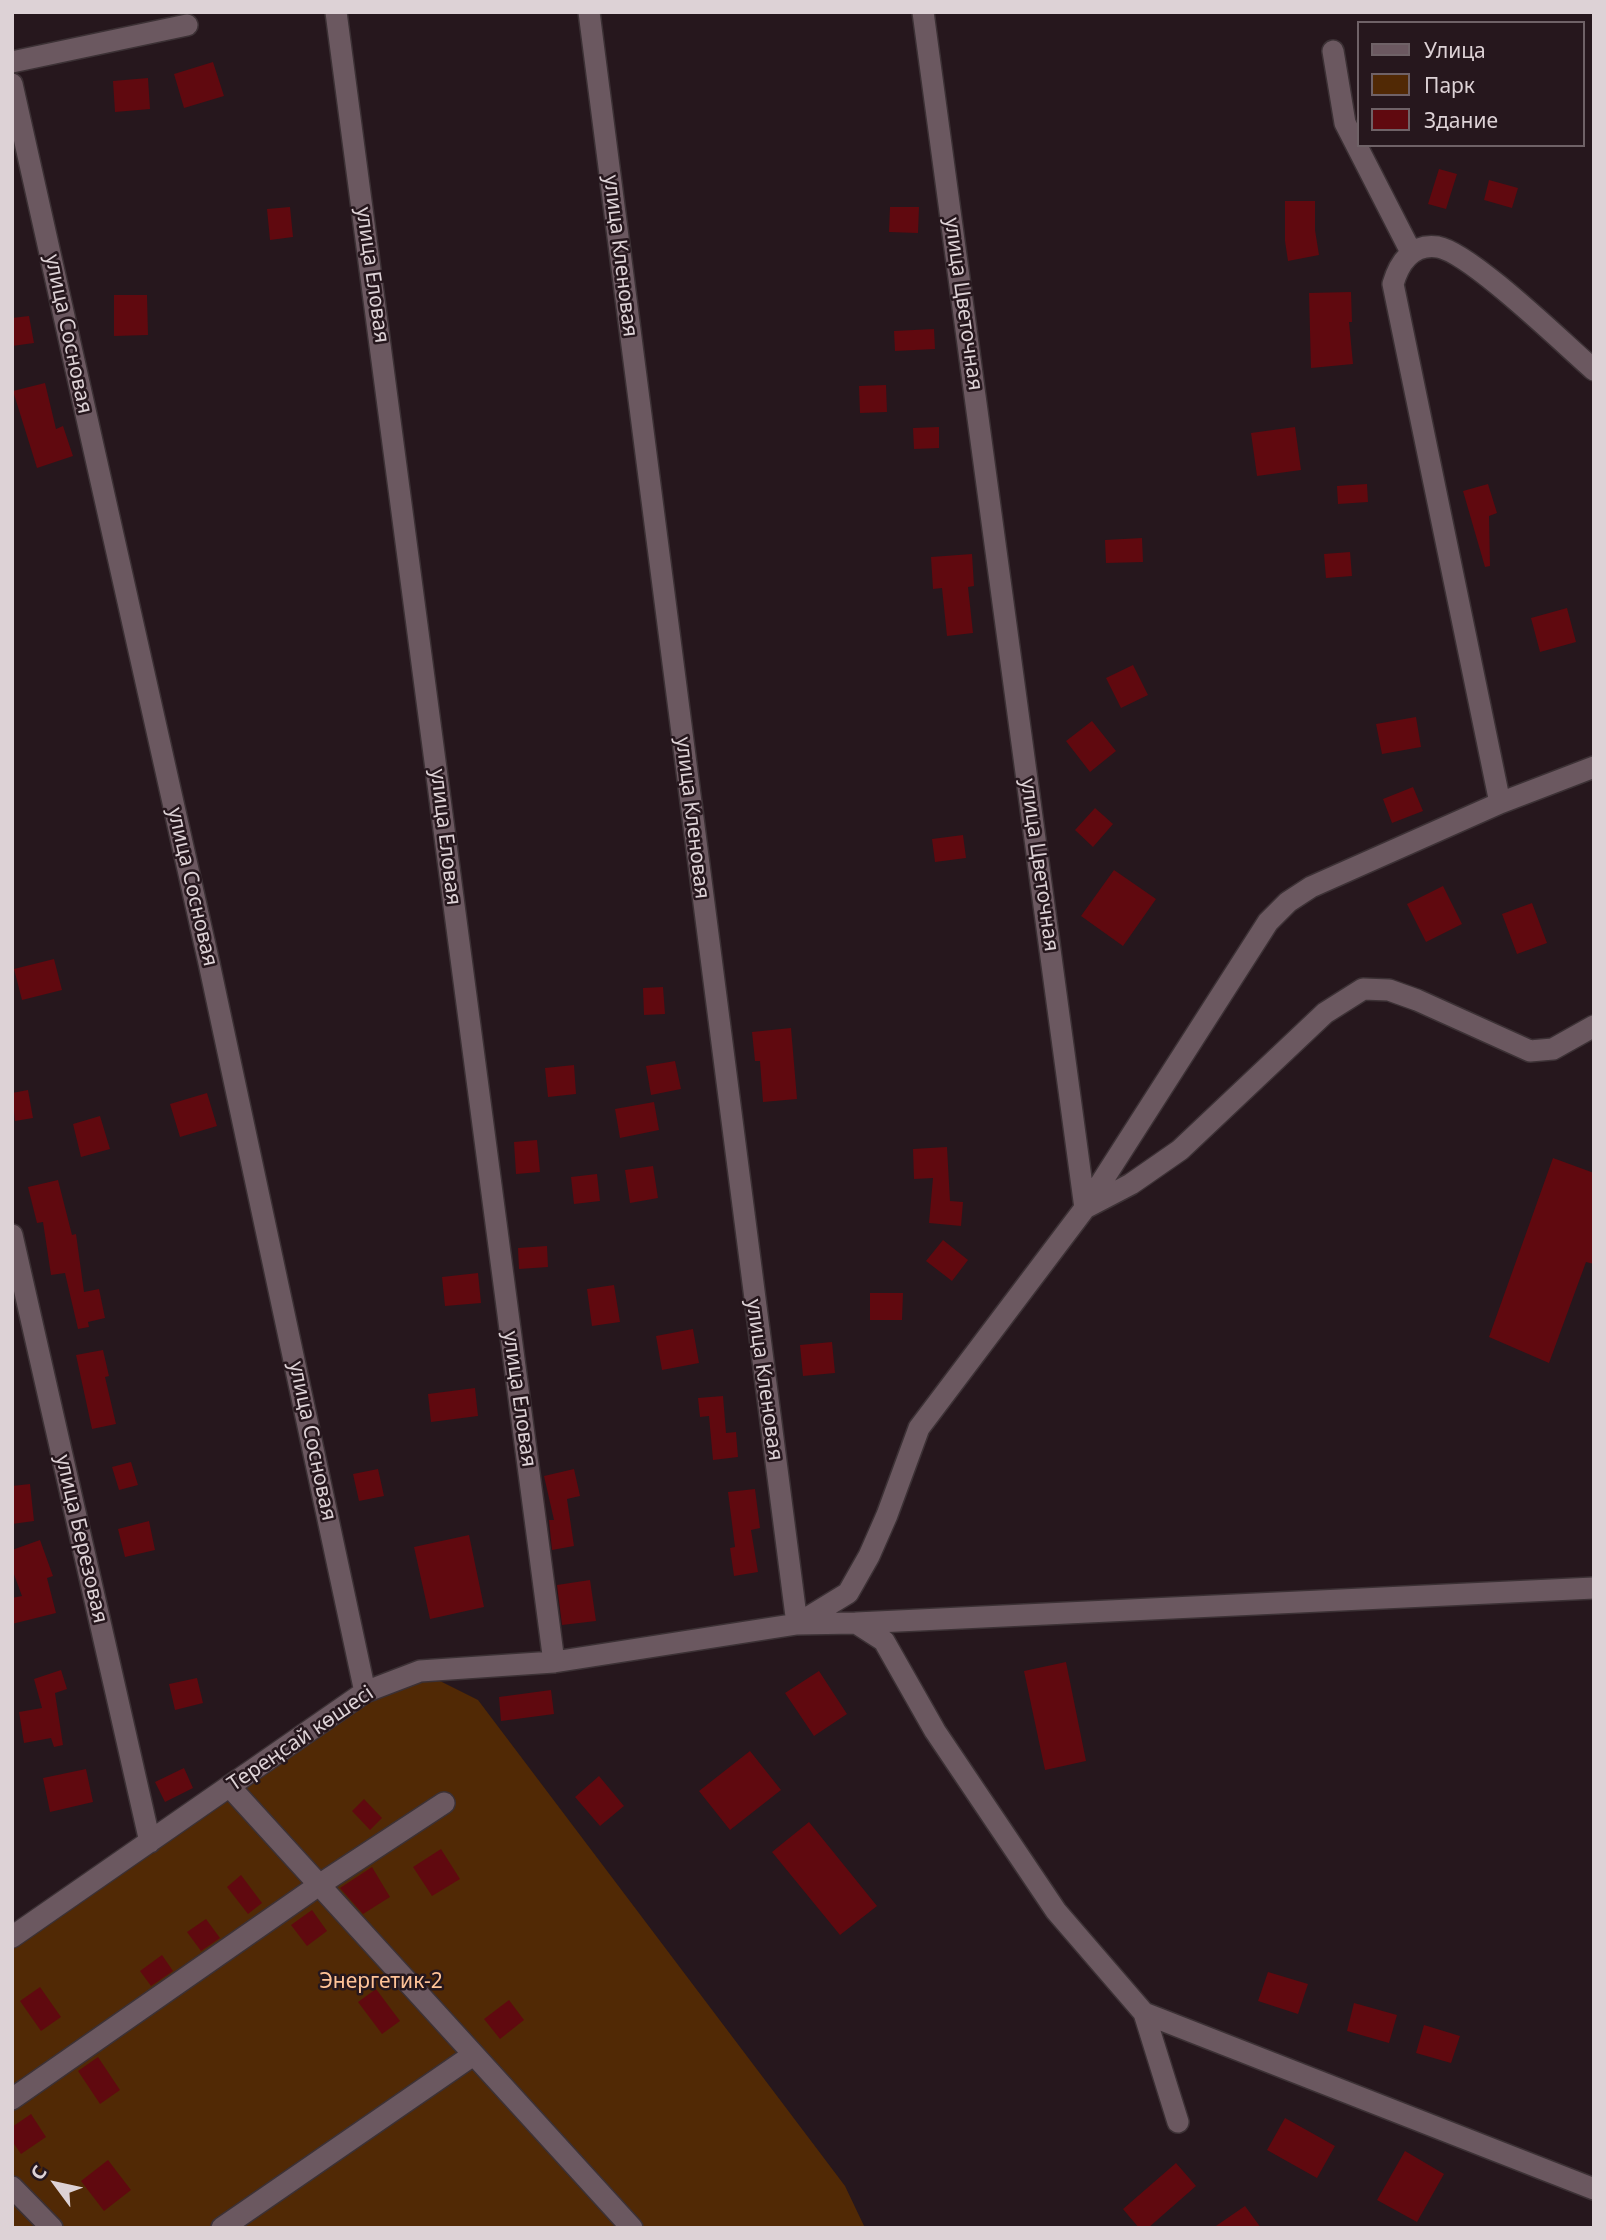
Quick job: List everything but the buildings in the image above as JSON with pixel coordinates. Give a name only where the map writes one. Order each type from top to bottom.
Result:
[{"type":"street","name":"улица Еловая","points":[[336,12],[554,1662]]},
{"type":"street","name":"улица Кленовая","points":[[589,12],[797,1624]]},
{"type":"street","name":"улица Цветочная","points":[[923,12],[1085,1208]]},
{"type":"street","points":[[12,62],[187,24]]},
{"type":"street","points":[[1333,51],[1345,124],[1411,252]]},
{"type":"street","name":"улица Сосновая","points":[[12,84],[212,976],[365,1692]]},
{"type":"street","points":[[1500,803],[1393,284],[1398,265],[1411,252],[1436,247],[1464,258],[1594,370]]},
{"type":"street","points":[[797,1624],[848,1593],[869,1556],[919,1428],[1085,1208],[1268,922],[1288,902],[1311,887],[1500,803],[1594,767]]},
{"type":"street","points":[[1085,1208],[1131,1184],[1180,1150],[1325,1013],[1363,989],[1389,990],[1417,1000],[1530,1051],[1553,1049],[1594,1026]]},
{"type":"street","name":"улица Березовая","points":[[12,1235],[150,1842]]},
{"type":"street","points":[[797,1624],[1594,1588]]},
{"type":"street","points":[[856,1623],[884,1641],[934,1731],[1056,1911],[1144,2013],[1178,2122]]},
{"type":"street","name":"Тереңсай көшесі","points":[[12,1937],[365,1692],[421,1671],[554,1662],[797,1624]]},
{"type":"street","points":[[230,1787],[632,2228]]},
{"type":"street","points":[[12,2099],[319,1885],[444,1803]]},
{"type":"street","points":[[1144,2013],[1594,2189]]},
{"type":"street","points":[[222,2228],[473,2055]]},
{"type":"street","points":[[12,2187],[52,2228]]},
{"type":"green space","name":"Энергетик-2","points":[[420,1671],[478,1700],[845,2186],[865,2228],[52,2228],[12,2187],[12,1937],[365,1692]]},
{"type":"green space","points":[[12,2196],[43,2228],[12,2228]]}]
